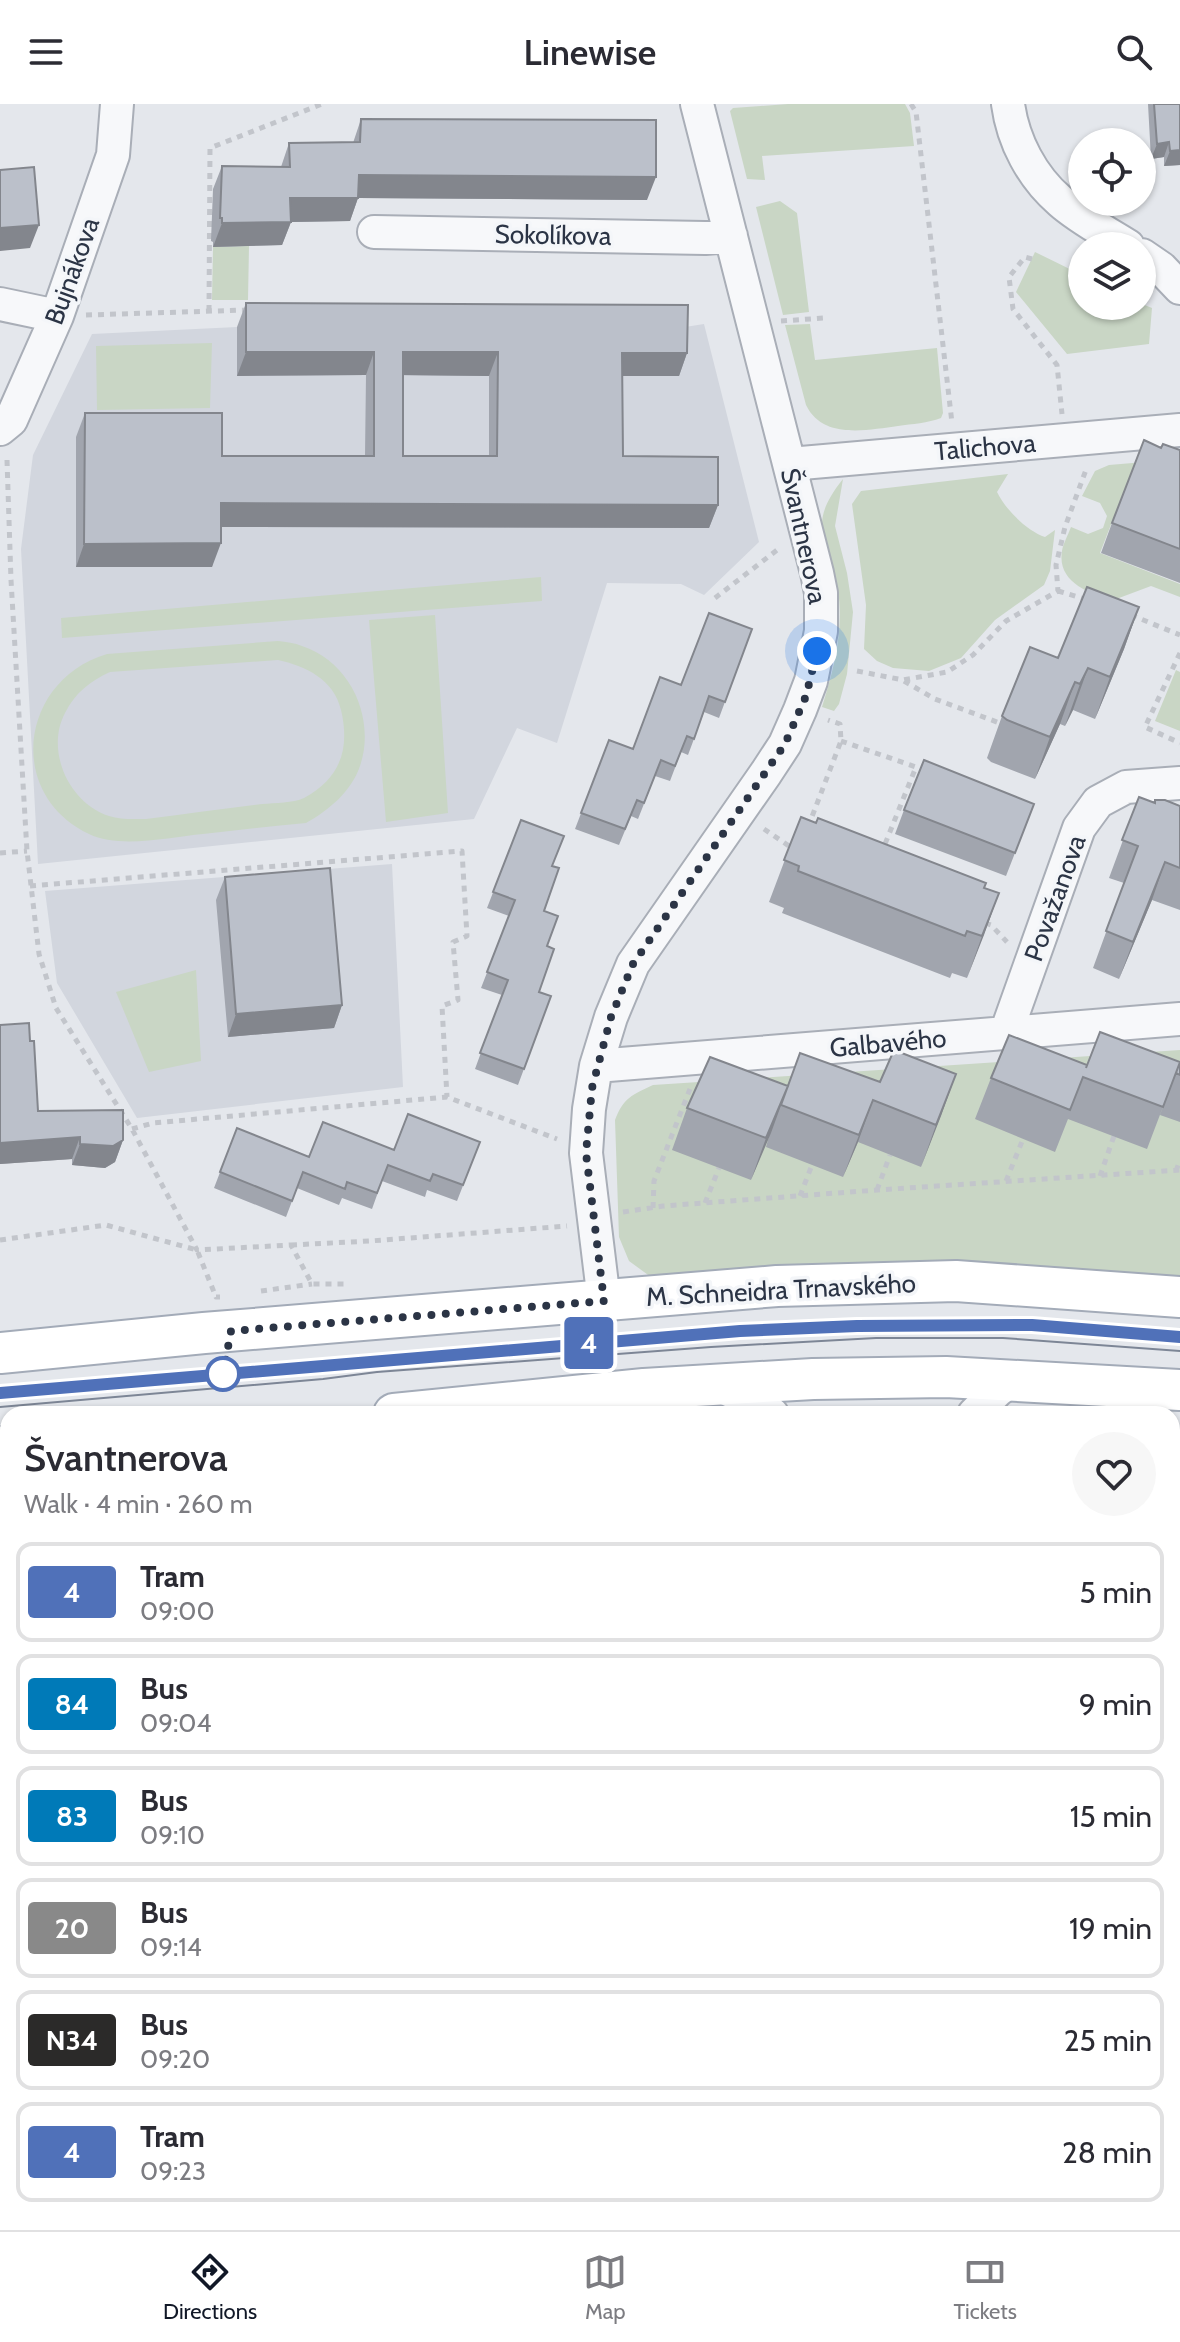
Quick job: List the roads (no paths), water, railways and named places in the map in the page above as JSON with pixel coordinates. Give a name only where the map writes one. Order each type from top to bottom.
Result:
[{"type":"main road","name":"M. Schneidra Trnavského","points":[[0,1353],[248,1329],[777,1286],[956,1281],[1180,1297]]},
{"type":"main road","points":[[562,1406],[646,1402],[716,1384],[813,1379],[1013,1379],[1180,1390]]},
{"type":"street","name":"Bujnákova","points":[[0,429],[11,420],[69,316],[113,155],[117,104]]},
{"type":"street","name":"Švantnerova","points":[[604,1301],[586,1153],[596,1066],[611,1017],[633,964],[785,744],[806,696],[821,631],[821,593],[697,104]]},
{"type":"street","points":[[1008,104],[1018,144],[1048,189],[1073,211],[1106,232]]},
{"type":"street","name":"Sokolíkova","points":[[374,232],[731,236]]},
{"type":"street","points":[[1156,265],[1180,288]]},
{"type":"street","points":[[0,304],[69,316]]},
{"type":"street","name":"Talichova","points":[[790,464],[1180,430]]},
{"type":"street","name":"Považanova","points":[[1006,1033],[1079,828],[1098,802],[1126,787],[1180,783]]},
{"type":"street","name":"Galbavého","points":[[596,1066],[1180,1019]]},
{"type":"street","points":[[982,1406],[1013,1379]]},
{"type":"street","points":[[716,1384],[760,1406]]},
{"type":"tram line","points":[[0,1393],[740,1331],[857,1326],[1032,1325],[1180,1337]]},
{"type":"tram line","name":"4","points":[[0,1393],[740,1331],[857,1326],[1032,1325],[1180,1337]]},
{"type":"tram line","points":[[12,1406],[377,1372],[876,1338],[1003,1338],[1180,1351]]}]
